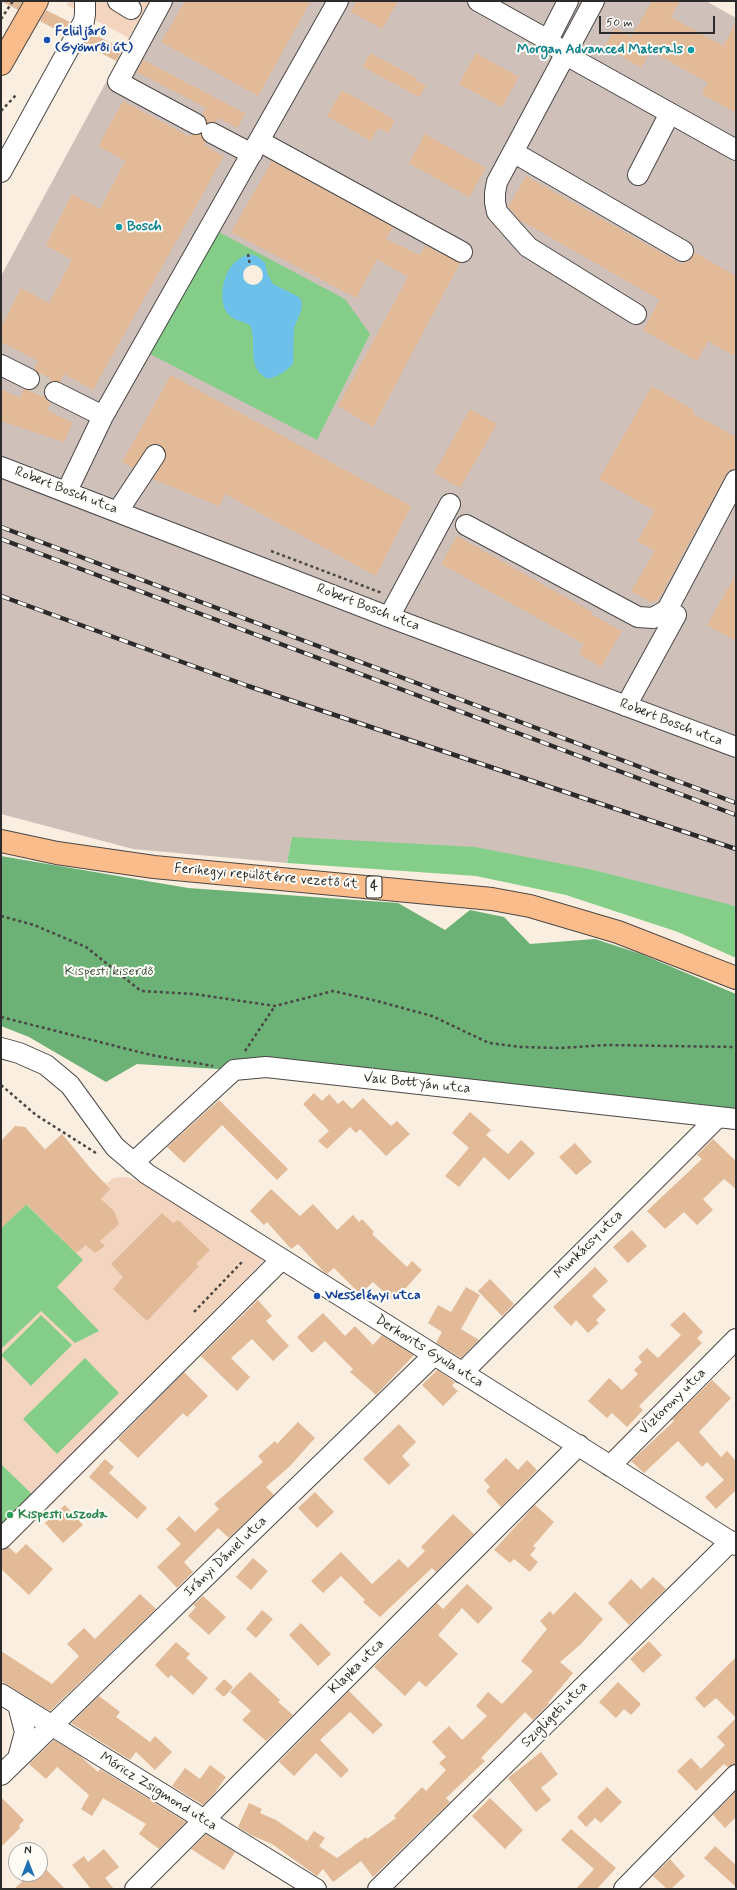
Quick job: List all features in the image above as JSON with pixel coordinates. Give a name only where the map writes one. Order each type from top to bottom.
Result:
[{"type":"main road","points":[[1,64],[37,1]]},
{"type":"main road","name":"Ferihegyi repülőtérre vezető út","points":[[1,841],[57,853],[154,867],[452,894],[499,901],[545,910],[618,932],[736,978]]},
{"type":"street","points":[[1,172],[84,21],[85,1]]},
{"type":"street","points":[[162,1],[118,82],[204,128],[256,148],[462,252]]},
{"type":"street","points":[[66,491],[103,416],[338,1]]},
{"type":"street","points":[[478,1],[548,40],[566,54],[736,150]]},
{"type":"street","points":[[548,40],[568,1]]},
{"type":"street","points":[[594,1],[497,182],[495,202],[497,212],[528,247],[636,314]]},
{"type":"street","points":[[638,175],[670,113]]},
{"type":"street","points":[[514,152],[683,252]]},
{"type":"street","points":[[1,365],[29,379]]},
{"type":"street","points":[[56,392],[103,416]]},
{"type":"street","points":[[118,511],[155,455]]},
{"type":"street","name":"Robert Bosch utca","points":[[1,466],[736,748]]},
{"type":"street","points":[[466,525],[638,617],[653,618],[666,610],[736,480]]},
{"type":"street","points":[[389,616],[450,504]]},
{"type":"street","points":[[626,706],[676,615],[666,610]]},
{"type":"street","name":"Derkovits Gyula utca","points":[[1,1048],[19,1053],[46,1066],[70,1085],[115,1147],[147,1174],[734,1543]]},
{"type":"street","name":"Vak Bottyán utca","points":[[234,1070],[266,1067],[726,1119]]},
{"type":"street","points":[[133,1162],[234,1070]]},
{"type":"street","name":"Munkácsy utca","points":[[462,1373],[726,1119]]},
{"type":"street","points":[[1,1539],[282,1259]]},
{"type":"street","name":"Víztorony utca","points":[[610,1466],[736,1339]]},
{"type":"street","name":"Irányi Dániel utca","points":[[1,1775],[434,1355]]},
{"type":"street","name":"Klapka utca","points":[[134,1889],[579,1446]]},
{"type":"street","name":"Szigligeti utca","points":[[378,1889],[734,1543]]},
{"type":"street","name":"Móricz Zsigmond utca","points":[[1,1694],[316,1889]]},
{"type":"street","name":"Irányi Dániel utca","points":[[18,1705],[25,1732],[18,1758]]},
{"type":"street","points":[[624,1889],[736,1775]]},
{"type":"path","points":[[1,19],[13,1]]},
{"type":"path","points":[[1,110],[17,94]]},
{"type":"path","points":[[248,254],[250,266]]},
{"type":"path","points":[[1,916],[34,925],[86,947],[141,991],[194,994],[275,1006],[333,991],[432,1016],[489,1043],[521,1047],[560,1048],[607,1045],[736,1047]]},
{"type":"path","points":[[1,1017],[151,1055],[234,1070],[275,1006]]},
{"type":"path","points":[[1,1085],[36,1115],[97,1153]]},
{"type":"path","points":[[194,1312],[243,1261]]},
{"type":"shaded area","points":[[69,1],[150,1],[129,38],[67,5]]},
{"type":"shaded area","points":[[150,1],[706,1],[736,18],[736,907],[594,870],[292,838],[287,863],[133,849],[1,814],[1,276]]},
{"type":"shaded area","points":[[25,1127],[45,1149],[62,1134],[91,1169],[106,1184],[113,1178],[125,1177],[133,1179],[191,1211],[264,1260],[60,1469],[35,1497],[1,1464],[1,1141]]},
{"type":"green space","points":[[215,230],[345,299],[370,334],[317,440],[150,354]]},
{"type":"green space","points":[[292,837],[475,847],[594,870],[728,904],[736,907],[736,958],[678,932],[566,895],[476,876],[287,863]]},
{"type":"green space","name":"Kispesti kiserdő","points":[[1,856],[188,888],[398,903],[445,930],[470,910],[504,917],[530,944],[595,939],[641,954],[736,994],[736,1115],[234,1070],[137,1064],[106,1082],[29,1037],[1,1026]]},
{"type":"green space","points":[[21,1199],[83,1260],[57,1287],[99,1331],[75,1343],[41,1311],[1,1349],[1,1228],[15,1215],[5,1205]]},
{"type":"green space","points":[[41,1315],[72,1345],[31,1386],[1,1355]]},
{"type":"green space","points":[[85,1358],[119,1393],[57,1454],[23,1419]]},
{"type":"green space","name":"Kispesti uszoda","points":[[1,1464],[35,1497],[1,1533]]},
{"type":"water","points":[[248,254],[257,256],[265,263],[268,275],[273,284],[299,297],[302,302],[301,311],[294,328],[293,364],[282,373],[268,379],[261,374],[254,362],[253,340],[250,325],[230,316],[225,310],[223,304],[222,292],[227,274],[235,262]]},
{"type":"pier","points":[[253,265],[260,268],[263,275],[260,282],[253,285],[246,282],[243,275],[246,268]]},
{"type":"building","points":[[1,1],[23,1],[18,10]]},
{"type":"building","points":[[185,1],[311,1],[258,96],[161,42]]},
{"type":"building","points":[[357,1],[398,1],[382,29],[351,12]]},
{"type":"building","points":[[652,1],[680,1],[671,17],[723,46],[736,22],[736,113],[702,94],[708,83],[651,51],[641,68],[605,46],[615,28],[631,37]]},
{"type":"building","points":[[46,10],[70,22],[64,34],[40,21]]},
{"type":"building","points":[[91,33],[123,49],[116,61],[84,44]]},
{"type":"building","points":[[370,53],[417,78],[415,80],[426,86],[419,97],[363,67]]},
{"type":"building","points":[[476,53],[519,77],[502,107],[459,84]]},
{"type":"building","points":[[143,60],[245,113],[238,128],[218,118],[216,122],[207,123],[202,115],[206,108],[137,72]]},
{"type":"building","points":[[342,90],[395,120],[388,133],[378,128],[371,141],[327,116]]},
{"type":"building","name":"Bosch","points":[[123,101],[190,137],[192,134],[201,134],[206,142],[204,145],[224,156],[93,390],[64,374],[60,382],[49,382],[45,387],[45,398],[50,403],[47,410],[73,423],[64,442],[1,421],[1,389],[20,398],[24,389],[30,390],[36,388],[40,379],[39,373],[34,369],[38,361],[1,342],[1,328],[21,288],[49,303],[72,260],[46,245],[72,194],[100,209],[125,161],[98,146]]},
{"type":"building","points":[[425,134],[486,168],[469,197],[409,163]]},
{"type":"building","points":[[272,161],[393,227],[386,239],[420,255],[425,246],[460,263],[373,427],[338,406],[408,277],[377,259],[356,298],[231,232]]},
{"type":"building","points":[[526,176],[681,264],[689,261],[694,252],[736,276],[736,357],[708,341],[697,361],[643,330],[660,300],[520,220],[508,207]]},
{"type":"building","points":[[171,375],[411,506],[376,576],[225,494],[219,506],[153,479],[166,456],[165,450],[161,445],[150,445],[133,468],[122,462]]},
{"type":"building","points":[[652,386],[694,410],[692,413],[736,437],[736,469],[730,470],[726,475],[658,600],[650,602],[631,591],[655,551],[637,541],[655,511],[599,479]]},
{"type":"building","points":[[470,409],[497,424],[460,488],[434,473]]},
{"type":"building","points":[[457,536],[592,612],[591,614],[622,631],[601,667],[579,654],[584,644],[441,564]]},
{"type":"building","points":[[736,574],[736,641],[707,625]]},
{"type":"building","points":[[314,1093],[322,1101],[329,1094],[338,1104],[343,1100],[352,1109],[363,1098],[391,1126],[397,1121],[410,1134],[386,1156],[360,1129],[356,1133],[350,1127],[327,1149],[318,1141],[329,1131],[303,1104]]},
{"type":"building","points":[[219,1100],[288,1169],[277,1180],[222,1125],[184,1163],[167,1147]]},
{"type":"building","points":[[470,1112],[491,1130],[486,1135],[508,1154],[521,1140],[535,1153],[509,1180],[484,1157],[459,1187],[445,1176],[469,1148],[452,1133]]},
{"type":"building","points":[[15,1126],[25,1127],[45,1150],[62,1134],[110,1189],[101,1199],[114,1211],[119,1224],[100,1241],[105,1246],[95,1253],[86,1245],[76,1253],[27,1204],[1,1228],[1,1141]]},
{"type":"building","points":[[713,1139],[736,1161],[736,1189],[724,1179],[703,1199],[713,1210],[697,1225],[684,1212],[665,1229],[647,1211],[702,1159],[697,1155]]},
{"type":"building","points":[[575,1143],[592,1162],[576,1175],[559,1157]]},
{"type":"building","points":[[271,1189],[300,1216],[313,1204],[337,1230],[353,1215],[359,1222],[362,1219],[374,1232],[372,1234],[407,1267],[412,1261],[422,1270],[394,1301],[373,1282],[360,1294],[334,1268],[327,1274],[323,1271],[298,1244],[291,1249],[267,1222],[264,1225],[250,1211]]},
{"type":"building","points":[[162,1213],[173,1223],[178,1220],[210,1250],[196,1264],[199,1266],[147,1321],[113,1289],[123,1277],[111,1264]]},
{"type":"building","points":[[632,1230],[647,1246],[628,1263],[613,1247]]},
{"type":"building","points":[[595,1267],[608,1281],[592,1296],[606,1310],[596,1320],[599,1323],[588,1333],[576,1320],[571,1326],[553,1307]]},
{"type":"building","points":[[490,1279],[514,1304],[502,1316],[478,1291]]},
{"type":"building","points":[[466,1287],[480,1295],[461,1329],[479,1340],[461,1358],[436,1343],[442,1332],[428,1323],[438,1305],[451,1312]]},
{"type":"building","points":[[258,1300],[272,1316],[266,1321],[289,1346],[273,1361],[252,1339],[231,1358],[250,1377],[237,1391],[201,1356]]},
{"type":"building","points":[[684,1312],[703,1332],[697,1338],[702,1343],[639,1406],[643,1410],[627,1427],[612,1413],[607,1418],[588,1401],[609,1378],[622,1390],[638,1374],[634,1370],[642,1362],[638,1357],[647,1348],[658,1358],[681,1335],[670,1325]]},
{"type":"building","points":[[323,1313],[345,1336],[355,1326],[373,1345],[382,1335],[414,1355],[376,1395],[350,1372],[353,1369],[325,1341],[312,1353],[297,1337]]},
{"type":"building","points":[[437,1370],[455,1382],[452,1386],[458,1391],[443,1406],[422,1385]]},
{"type":"building","points":[[184,1372],[208,1396],[187,1417],[183,1413],[138,1458],[118,1439]]},
{"type":"building","points":[[712,1380],[731,1398],[699,1432],[721,1457],[727,1451],[736,1461],[736,1493],[734,1492],[716,1509],[705,1497],[724,1480],[707,1462],[702,1467],[678,1441],[644,1473],[631,1461],[674,1421],[672,1419]]},
{"type":"building","points":[[298,1422],[315,1438],[290,1466],[266,1487],[274,1495],[229,1538],[218,1528],[184,1562],[193,1572],[177,1588],[157,1567],[181,1544],[166,1529],[179,1516],[195,1532],[219,1509],[214,1504],[263,1462],[258,1456],[275,1441],[277,1444]]},
{"type":"building","points":[[399,1424],[416,1442],[402,1456],[410,1465],[389,1485],[363,1459]]},
{"type":"building","points":[[506,1458],[518,1470],[527,1460],[537,1470],[501,1507],[486,1491],[490,1487],[484,1480]]},
{"type":"building","points":[[105,1459],[114,1467],[109,1473],[147,1508],[137,1519],[89,1477]]},
{"type":"building","points":[[315,1492],[334,1512],[317,1528],[298,1508]]},
{"type":"building","points":[[65,1505],[83,1525],[63,1543],[45,1523]]},
{"type":"building","points":[[535,1505],[554,1522],[533,1546],[536,1548],[530,1555],[538,1562],[530,1572],[514,1559],[510,1563],[494,1550]]},
{"type":"building","points":[[453,1514],[474,1534],[436,1572],[432,1568],[380,1617],[363,1602],[365,1600],[341,1576],[323,1593],[311,1581],[341,1552],[372,1584],[399,1559],[408,1568],[425,1551],[421,1547]]},
{"type":"building","points":[[26,1544],[53,1569],[29,1595],[1,1569],[1,1550],[9,1547],[16,1554]]},
{"type":"building","points":[[253,1558],[268,1571],[251,1590],[236,1577]]},
{"type":"building","points":[[653,1577],[666,1589],[629,1625],[608,1603],[631,1579],[641,1589]]},
{"type":"building","points":[[467,1584],[493,1608],[478,1624],[462,1608],[438,1635],[458,1654],[426,1687],[419,1681],[405,1696],[374,1667],[437,1603],[443,1609]]},
{"type":"building","points":[[575,1592],[603,1619],[581,1644],[560,1662],[573,1673],[548,1703],[549,1704],[533,1720],[525,1712],[481,1758],[485,1761],[446,1798],[450,1802],[373,1877],[361,1861],[333,1882],[323,1869],[317,1876],[272,1844],[251,1835],[238,1827],[249,1803],[262,1809],[260,1813],[276,1820],[307,1841],[314,1831],[325,1838],[319,1846],[337,1858],[366,1837],[367,1839],[396,1818],[394,1816],[422,1787],[426,1791],[446,1770],[439,1763],[446,1757],[432,1742],[449,1726],[462,1740],[487,1716],[476,1706],[488,1692],[502,1704],[533,1671],[521,1661],[547,1629],[540,1621],[550,1611],[553,1615]]},
{"type":"building","points":[[140,1594],[156,1609],[50,1711],[1,1681],[1,1651],[52,1684],[79,1656],[67,1644],[84,1628],[95,1639]]},
{"type":"building","points":[[203,1596],[226,1617],[209,1635],[188,1616],[196,1607],[193,1605]]},
{"type":"building","points":[[262,1610],[273,1619],[256,1638],[246,1629]]},
{"type":"building","points":[[301,1623],[331,1654],[318,1666],[289,1635]]},
{"type":"building","points":[[649,1641],[662,1655],[643,1673],[630,1659]]},
{"type":"building","points":[[176,1642],[190,1654],[186,1658],[208,1678],[193,1695],[171,1675],[168,1678],[155,1665]]},
{"type":"building","points":[[736,1657],[736,1718],[716,1698],[704,1708],[695,1698]]},
{"type":"building","points":[[250,1672],[280,1700],[278,1702],[293,1715],[266,1741],[242,1720],[251,1711],[230,1692]]},
{"type":"building","points":[[224,1679],[233,1687],[224,1697],[215,1689]]},
{"type":"building","points":[[618,1682],[641,1704],[631,1715],[624,1709],[616,1718],[599,1702]]},
{"type":"building","points":[[349,1691],[383,1725],[373,1734],[350,1712],[320,1740],[349,1770],[341,1778],[316,1753],[294,1776],[279,1762]]},
{"type":"building","points":[[99,1696],[120,1712],[116,1717],[150,1742],[155,1736],[172,1752],[155,1770],[136,1752],[130,1760],[71,1723]]},
{"type":"building","points":[[736,1718],[736,1764],[728,1767],[724,1764],[696,1791],[677,1771],[691,1758],[701,1769],[725,1745],[717,1737]]},
{"type":"building","points":[[54,1740],[80,1756],[98,1772],[100,1769],[186,1822],[159,1849],[139,1834],[146,1824],[103,1798],[92,1816],[81,1809],[89,1795],[57,1767],[46,1779],[29,1764]]},
{"type":"building","points":[[541,1752],[558,1774],[541,1788],[551,1800],[536,1812],[508,1778]]},
{"type":"building","points":[[210,1765],[226,1777],[213,1795],[203,1805],[172,1786],[185,1768],[200,1779]]},
{"type":"building","points":[[607,1787],[622,1802],[601,1823],[595,1818],[586,1827],[577,1817]]},
{"type":"building","points":[[736,1791],[736,1817],[725,1828],[713,1815]]},
{"type":"building","points":[[1,1797],[24,1820],[19,1826],[20,1828],[1,1847]]},
{"type":"building","points":[[490,1798],[523,1830],[505,1849],[472,1816]]},
{"type":"building","points":[[571,1829],[616,1868],[597,1889],[576,1889],[594,1869],[561,1840]]},
{"type":"building","points":[[206,1834],[235,1852],[224,1870],[191,1849]]},
{"type":"building","points":[[715,1846],[736,1865],[736,1887],[704,1858]]},
{"type":"building","points":[[104,1849],[119,1867],[105,1878],[114,1889],[91,1889],[72,1865],[84,1856],[88,1862]]},
{"type":"building","points":[[670,1859],[685,1876],[671,1889],[667,1889],[653,1876]]},
{"type":"building","points":[[48,1871],[65,1889],[14,1889],[21,1882],[48,1882]]},
{"type":"tunnel","points":[[29,379],[55,392]]},
{"type":"railway","points":[[1,527],[736,803]]},
{"type":"railway","points":[[1,539],[736,815]]},
{"type":"railway","points":[[1,596],[248,686],[736,849]]},
{"type":"place","name":"Felüljáró (Gyömrői út)","points":[[47,40]]},
{"type":"place","name":"Morgan Advanced Materals","points":[[691,50]]},
{"type":"place","name":"Bosch","points":[[119,227]]},
{"type":"place","name":"Wesselényi utca","points":[[317,1296]]},
{"type":"place","name":"Kispesti uszoda","points":[[10,1515]]}]
